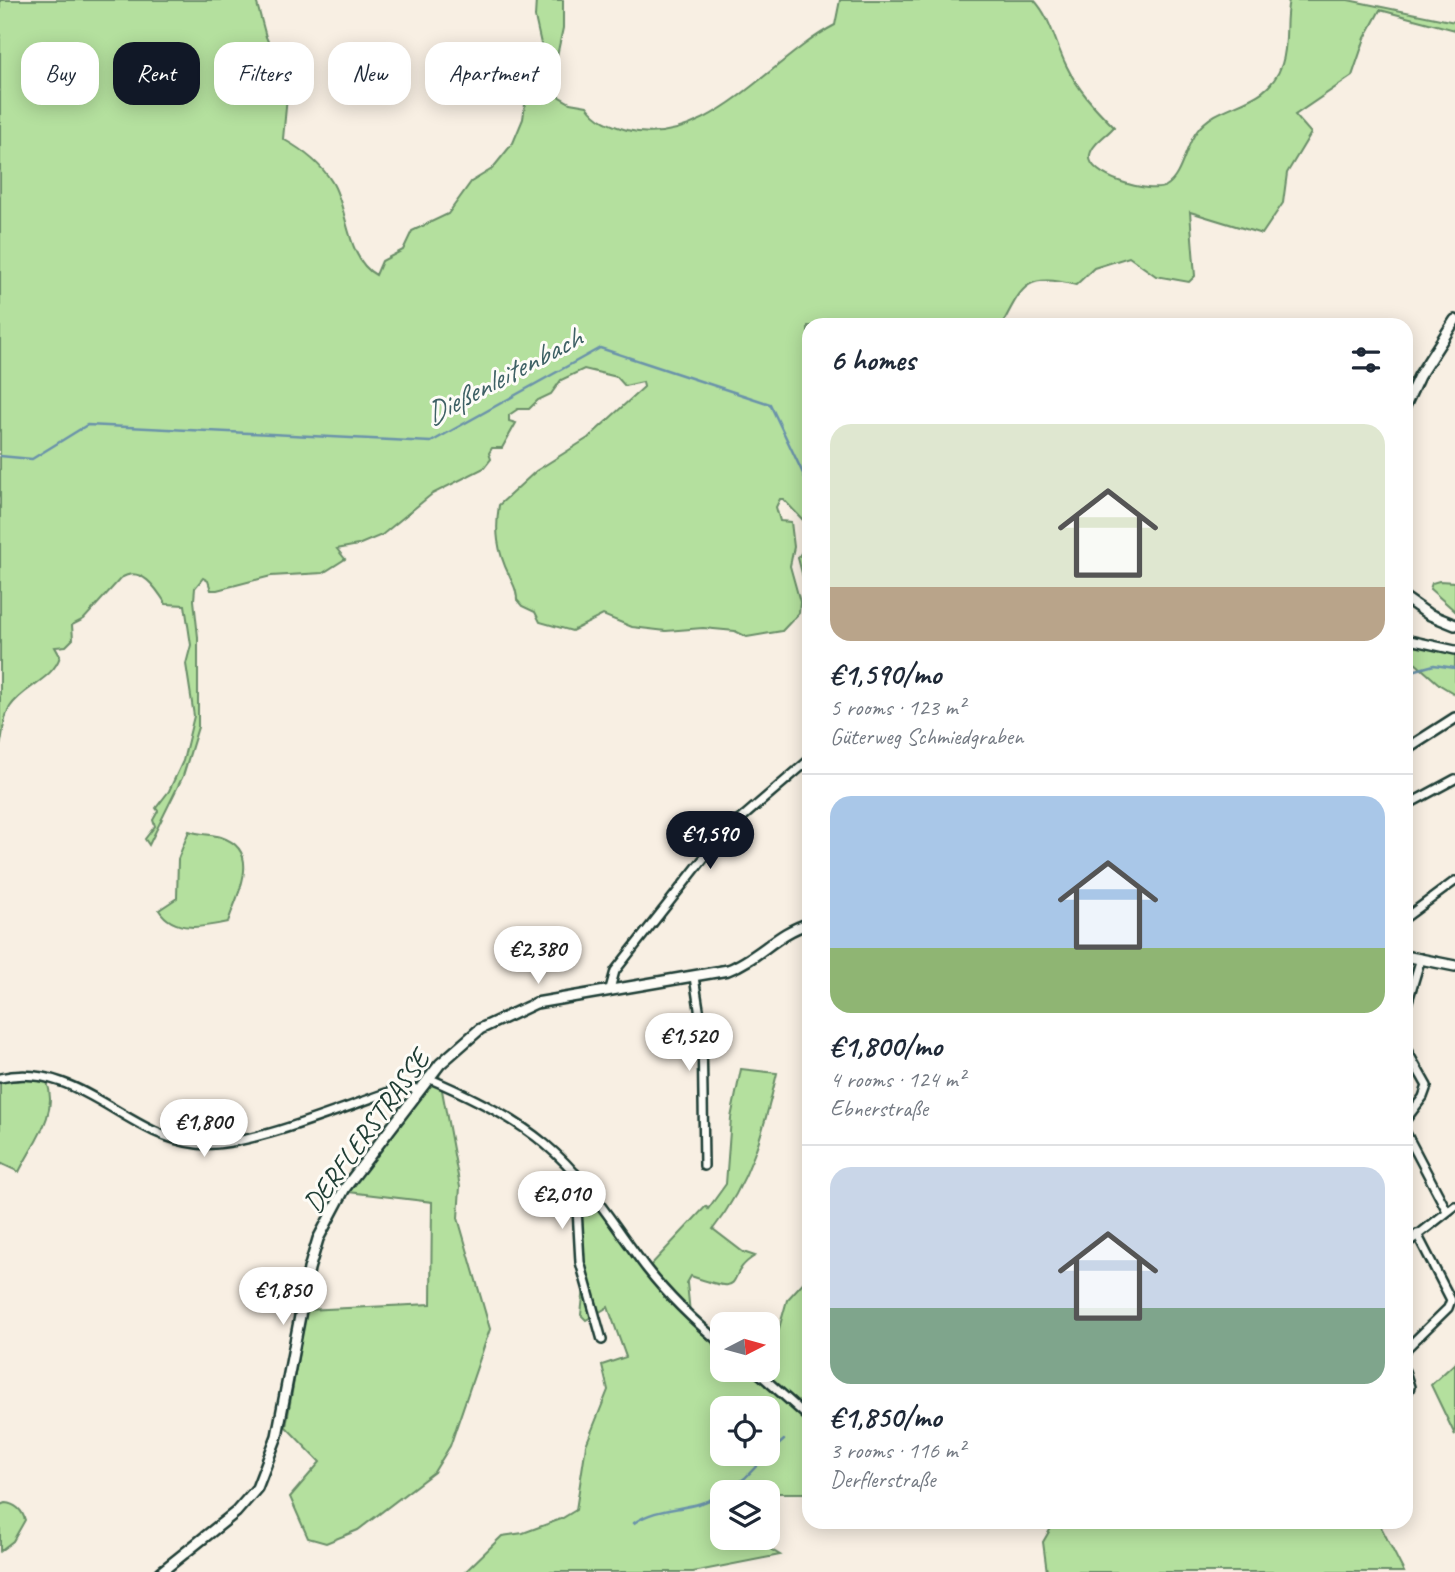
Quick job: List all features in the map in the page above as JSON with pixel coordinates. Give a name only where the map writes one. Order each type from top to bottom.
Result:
[{"type":"street","points":[[1413,389],[1455,320]]},
{"type":"street","points":[[1413,603],[1429,614],[1455,625]]},
{"type":"street","points":[[1413,641],[1455,650]]},
{"type":"street","points":[[1413,745],[1455,718]]},
{"type":"street","points":[[610,989],[615,971],[715,842],[743,814],[802,766]]},
{"type":"street","points":[[1413,802],[1455,779]]},
{"type":"street","points":[[1413,912],[1455,881]]},
{"type":"street","name":"DERFLERSTRASSE","points":[[161,1572],[236,1512],[257,1488],[277,1436],[309,1269],[318,1239],[338,1199],[428,1078],[466,1039],[511,1012],[552,998],[694,977],[744,963],[789,932],[802,927]]},
{"type":"street","points":[[1413,957],[1455,965]]},
{"type":"street","points":[[1413,984],[1421,958]]},
{"type":"street","points":[[694,977],[702,1028],[704,1166]]},
{"type":"street","points":[[1413,1061],[1427,1086],[1413,1110]]},
{"type":"street","points":[[0,1078],[24,1075],[54,1079],[105,1101],[160,1134],[208,1145],[243,1140],[401,1088],[420,1089]]},
{"type":"street","points":[[428,1078],[517,1123],[546,1144],[575,1173],[650,1272],[692,1320],[710,1335]]},
{"type":"street","points":[[1413,1146],[1447,1211]]},
{"type":"street","points":[[575,1173],[580,1262],[602,1340]]},
{"type":"street","points":[[1413,1238],[1455,1206]]},
{"type":"street","points":[[1413,1342],[1448,1308],[1451,1300],[1418,1234]]},
{"type":"street","points":[[769,1382],[802,1412]]},
{"type":"green space","points":[[0,0],[256,0],[268,42],[214,42],[214,105],[286,105],[283,139],[310,158],[332,182],[353,245],[366,267],[376,275],[382,261],[403,250],[412,231],[448,214],[471,182],[492,169],[513,143],[523,119],[525,105],[561,105],[561,98],[570,103],[587,106],[600,118],[627,130],[656,133],[684,127],[737,97],[811,40],[835,25],[840,0],[1034,0],[1049,23],[1076,83],[1114,127],[1093,147],[1090,155],[1092,163],[1098,170],[1121,182],[1147,188],[1166,186],[1171,182],[1180,169],[1193,137],[1207,121],[1218,113],[1255,97],[1275,78],[1284,56],[1289,0],[1348,0],[1455,22],[1455,30],[1380,10],[1365,38],[1352,76],[1295,115],[1311,133],[1287,173],[1283,203],[1262,234],[1190,212],[1195,276],[1189,282],[1156,276],[1129,257],[1094,268],[1076,285],[1047,280],[1028,285],[1006,318],[802,318],[802,519],[783,499],[780,499],[776,507],[780,521],[791,522],[794,547],[790,566],[800,602],[799,613],[782,631],[747,637],[735,631],[703,628],[666,631],[632,627],[603,615],[572,631],[540,622],[535,612],[522,606],[517,600],[516,589],[500,549],[497,532],[499,505],[536,471],[588,438],[644,387],[643,382],[625,386],[617,377],[584,369],[561,380],[551,394],[538,400],[529,409],[518,409],[509,415],[509,421],[516,423],[502,448],[492,448],[489,453],[491,459],[484,468],[432,494],[382,535],[358,545],[337,549],[345,559],[323,573],[271,576],[217,590],[211,590],[208,581],[203,578],[195,588],[194,600],[198,637],[198,727],[183,776],[149,845],[145,839],[155,826],[153,820],[158,811],[156,808],[169,791],[183,761],[194,716],[186,664],[191,645],[185,605],[166,604],[153,585],[141,576],[135,574],[121,578],[84,619],[72,625],[73,639],[66,646],[55,647],[60,656],[57,664],[16,700],[4,721],[0,746]]},
{"type":"green space","points":[[536,0],[563,0],[560,42],[541,42],[535,17]]},
{"type":"green space","points":[[802,552],[802,573],[798,558]]},
{"type":"green space","points":[[1455,582],[1455,611],[1430,589],[1432,583]]},
{"type":"green space","points":[[1433,641],[1455,646],[1455,694],[1440,685],[1413,661],[1413,646],[1421,647]]},
{"type":"green space","points":[[189,831],[221,837],[234,844],[241,852],[244,874],[228,922],[200,927],[181,926],[165,918],[159,910],[177,898],[178,859]]},
{"type":"green space","points":[[741,1069],[777,1073],[754,1155],[737,1193],[713,1229],[743,1252],[755,1256],[745,1264],[730,1285],[691,1276],[687,1283],[690,1313],[649,1267],[706,1206],[708,1209],[726,1184],[731,1118]]},
{"type":"green space","points":[[439,1074],[460,1187],[458,1218],[490,1329],[450,1446],[434,1472],[358,1530],[326,1543],[308,1538],[290,1497],[320,1462],[286,1427],[306,1310],[431,1304],[432,1202],[348,1192]]},
{"type":"green space","points":[[32,1079],[47,1082],[50,1105],[43,1128],[19,1172],[0,1163],[0,1082]]},
{"type":"green space","points":[[573,1176],[657,1287],[710,1337],[710,1382],[765,1382],[802,1414],[802,1493],[780,1493],[780,1480],[710,1480],[710,1550],[772,1550],[780,1555],[693,1572],[465,1572],[502,1536],[523,1533],[561,1519],[576,1510],[586,1445],[608,1390],[602,1365],[626,1357],[608,1307],[586,1320],[581,1315],[584,1287],[570,1186]]},
{"type":"green space","points":[[802,1284],[802,1407],[773,1382],[780,1382],[780,1325],[787,1300]]},
{"type":"green space","points":[[1455,1363],[1455,1435],[1431,1385]]},
{"type":"green space","points":[[5,1503],[18,1508],[25,1520],[13,1541],[0,1551],[0,1505]]},
{"type":"green space","points":[[1051,1529],[1382,1529],[1404,1572],[1047,1572],[1043,1542]]},
{"type":"waterway","name":"Dießenleitenbach","points":[[0,456],[32,459],[87,425],[431,442],[600,348],[770,404],[802,471]]},
{"type":"waterway","name":"Dießenleitenbach","points":[[1413,671],[1434,665],[1455,668]]},
{"type":"waterway","points":[[780,1444],[784,1440]]},
{"type":"waterway","points":[[742,1480],[756,1466]]},
{"type":"waterway","points":[[634,1523],[655,1513],[710,1499]]}]
